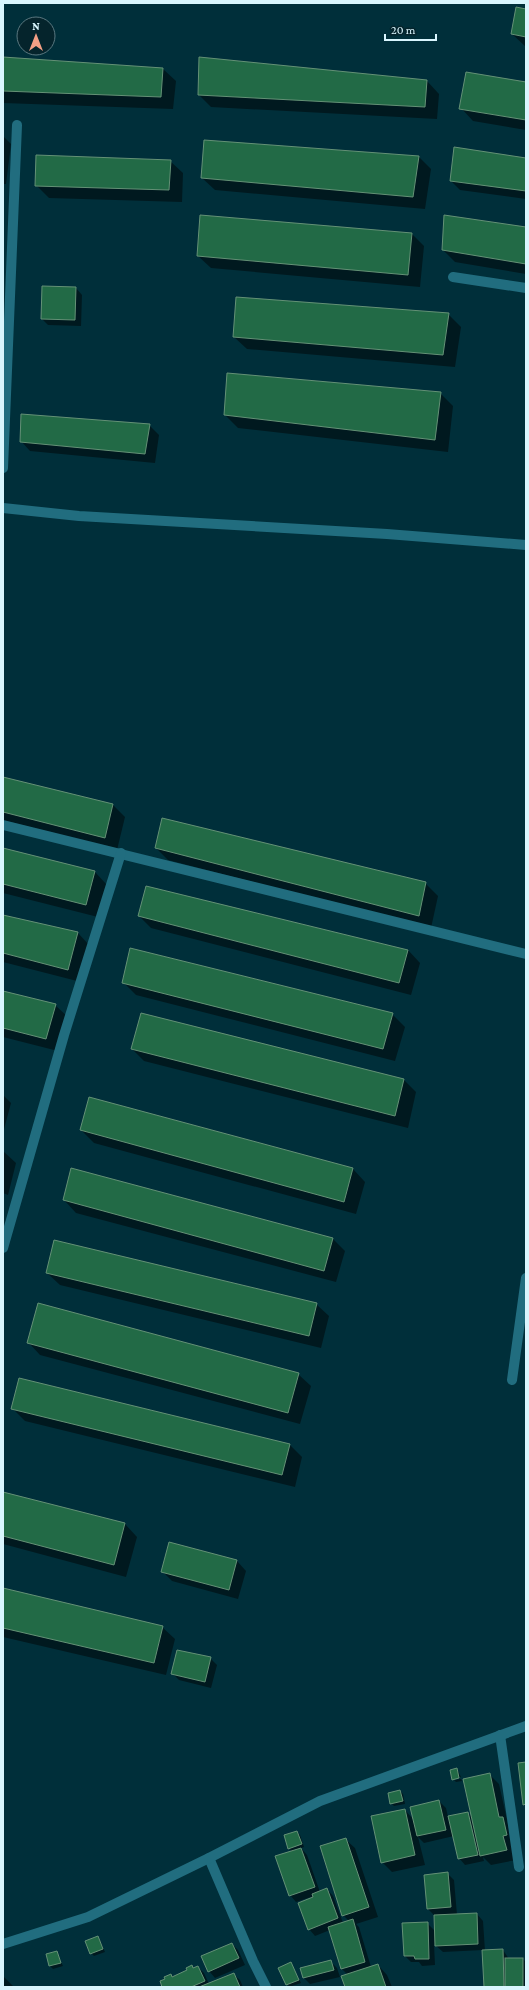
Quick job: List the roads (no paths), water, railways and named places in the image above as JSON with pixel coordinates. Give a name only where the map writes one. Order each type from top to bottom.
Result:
[{"type":"street","points":[[3,468],[17,125]]},
{"type":"street","points":[[453,277],[526,288]]},
{"type":"street","points":[[3,508],[78,516],[394,535],[526,545]]},
{"type":"street","points":[[3,825],[526,954]]},
{"type":"street","points":[[3,1248],[64,1035],[121,853]]},
{"type":"street","points":[[512,1380],[526,1278]]},
{"type":"street","points":[[3,1944],[88,1917],[210,1858],[320,1801],[526,1726]]},
{"type":"street","points":[[500,1735],[519,1867]]},
{"type":"street","points":[[210,1858],[253,1961],[266,1987]]}]
